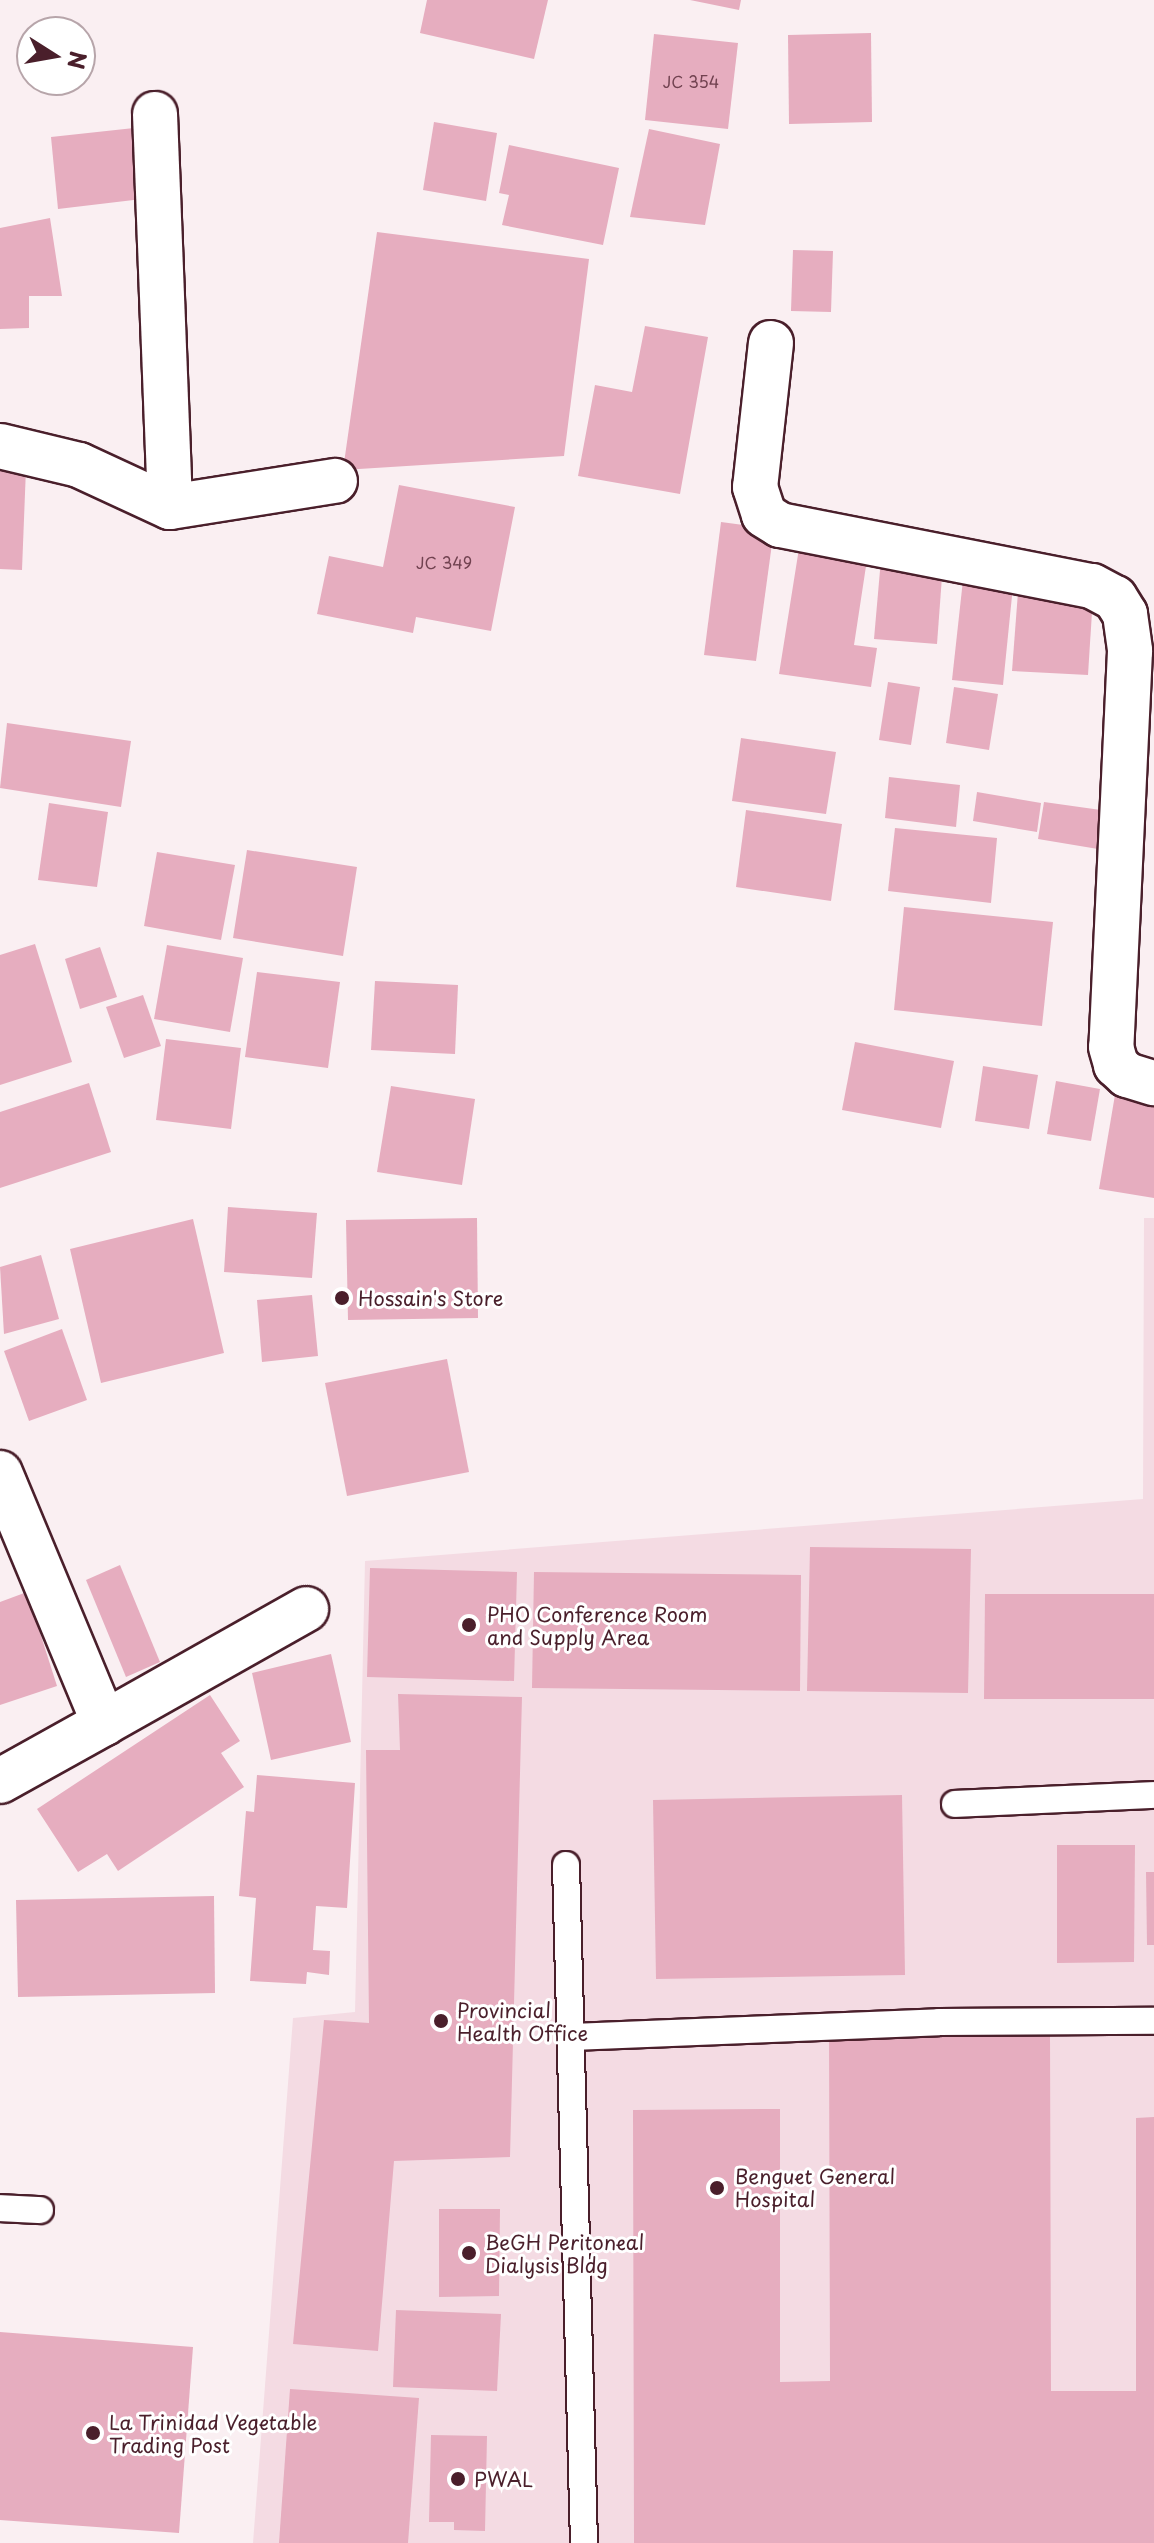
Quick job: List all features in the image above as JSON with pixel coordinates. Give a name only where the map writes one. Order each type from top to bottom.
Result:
[{"type":"street","points":[[155,114],[170,507]]},
{"type":"street","points":[[771,343],[755,487],[764,515],[780,525],[1092,586],[1115,598],[1125,614],[1130,651],[1111,1047],[1116,1065],[1127,1075],[1154,1083]]},
{"type":"street","points":[[0,446],[79,465],[170,507],[335,481]]},
{"type":"street","points":[[0,1473],[104,1723]]},
{"type":"street","points":[[0,1781],[306,1609]]},
{"type":"lane","points":[[955,1804],[1154,1795]]},
{"type":"lane","points":[[566,1865],[584,2543]]},
{"type":"lane","points":[[572,2037],[939,2022],[1154,2021]]},
{"type":"lane","points":[[0,2208],[40,2210]]},
{"type":"shaded area","name":"Benguet General Hospital","points":[[1144,1218],[1154,1218],[1154,2543],[253,2543],[293,2018],[355,2012],[365,1561],[1143,1499]]},
{"type":"building","points":[[427,0],[548,0],[534,59],[420,33]]},
{"type":"building","points":[[690,0],[741,0],[739,10]]},
{"type":"building","points":[[871,33],[872,122],[789,124],[788,35]]},
{"type":"building","points":[[654,34],[738,43],[728,129],[645,120]]},
{"type":"building","points":[[434,122],[497,133],[486,201],[423,190]]},
{"type":"building","points":[[134,128],[142,199],[58,209],[51,137]]},
{"type":"building","points":[[649,129],[720,144],[705,225],[630,217]]},
{"type":"building","points":[[509,145],[619,168],[603,245],[502,225],[509,195],[499,193]]},
{"type":"building","points":[[50,218],[62,296],[29,296],[29,328],[0,329],[0,228]]},
{"type":"building","points":[[377,232],[589,259],[564,456],[343,470]]},
{"type":"building","points":[[793,250],[833,251],[831,312],[791,311]]},
{"type":"building","points":[[645,326],[708,337],[680,494],[578,476],[595,385],[632,392]]},
{"type":"building","points":[[0,467],[26,468],[22,570],[0,569]]},
{"type":"building","points":[[399,485],[515,507],[491,631],[416,617],[413,633],[317,614],[329,556],[383,567]]},
{"type":"building","points":[[721,522],[774,529],[756,661],[704,655]]},
{"type":"building","points":[[800,542],[868,553],[854,645],[877,648],[871,687],[779,674]]},
{"type":"building","points":[[881,559],[943,563],[937,644],[874,639]]},
{"type":"building","points":[[963,580],[1013,586],[1003,685],[952,680]]},
{"type":"building","points":[[1018,592],[1093,596],[1088,675],[1012,671]]},
{"type":"building","points":[[888,682],[920,687],[911,745],[879,740]]},
{"type":"building","points":[[954,687],[998,694],[989,750],[946,743]]},
{"type":"building","points":[[7,723],[131,741],[121,807],[0,788]]},
{"type":"building","points":[[741,738],[836,752],[826,814],[732,801]]},
{"type":"building","points":[[889,777],[960,785],[956,827],[885,818]]},
{"type":"building","points":[[977,792],[1041,803],[1037,832],[973,821]]},
{"type":"building","points":[[1044,802],[1115,812],[1110,851],[1038,839]]},
{"type":"building","points":[[49,803],[108,812],[97,887],[38,880]]},
{"type":"building","points":[[746,810],[842,824],[831,901],[736,887]]},
{"type":"building","points":[[895,828],[997,838],[991,903],[888,891]]},
{"type":"building","points":[[247,850],[357,867],[343,956],[233,938]]},
{"type":"building","points":[[157,852],[235,865],[221,940],[144,926]]},
{"type":"building","points":[[904,907],[1053,922],[1042,1026],[894,1010]]},
{"type":"building","points":[[35,944],[72,1062],[0,1085],[0,955]]},
{"type":"building","points":[[167,945],[243,958],[230,1032],[154,1019]]},
{"type":"building","points":[[100,947],[117,997],[80,1009],[65,959]]},
{"type":"building","points":[[257,972],[340,982],[328,1068],[245,1057]]},
{"type":"building","points":[[375,981],[458,985],[455,1054],[371,1050]]},
{"type":"building","points":[[143,995],[161,1046],[124,1058],[106,1007]]},
{"type":"building","points":[[166,1039],[241,1048],[231,1129],[156,1120]]},
{"type":"building","points":[[855,1042],[954,1061],[941,1128],[842,1110]]},
{"type":"building","points":[[983,1066],[1038,1075],[1029,1129],[975,1121]]},
{"type":"building","points":[[1056,1081],[1100,1089],[1091,1141],[1047,1134]]},
{"type":"building","points":[[89,1083],[111,1152],[0,1188],[0,1112]]},
{"type":"building","points":[[391,1086],[475,1099],[462,1185],[377,1172]]},
{"type":"building","points":[[1116,1089],[1154,1095],[1154,1198],[1099,1189]]},
{"type":"building","points":[[228,1207],[317,1213],[312,1278],[224,1272]]},
{"type":"building","points":[[477,1218],[478,1318],[348,1320],[346,1220]]},
{"type":"building","points":[[193,1219],[224,1353],[101,1383],[70,1249]]},
{"type":"building","points":[[41,1255],[59,1319],[4,1334],[0,1267]]},
{"type":"building","points":[[312,1295],[318,1356],[262,1362],[257,1300]]},
{"type":"building","points":[[62,1329],[87,1400],[29,1421],[4,1351]]},
{"type":"building","points":[[447,1359],[469,1472],[347,1496],[325,1383]]},
{"type":"building","points":[[810,1547],[971,1549],[968,1693],[807,1691]]},
{"type":"building","points":[[120,1565],[160,1662],[126,1677],[86,1580]]},
{"type":"building","points":[[370,1568],[517,1572],[514,1681],[367,1677]]},
{"type":"building","points":[[534,1572],[801,1575],[800,1691],[532,1688]]},
{"type":"building","points":[[27,1592],[57,1686],[0,1705],[0,1602]]},
{"type":"building","points":[[985,1594],[1154,1594],[1154,1699],[984,1699]]},
{"type":"building","points":[[331,1654],[351,1742],[271,1760],[252,1673]]},
{"type":"building","name":"Provincial Health Office","points":[[398,1694],[522,1697],[510,2157],[394,2161],[378,2351],[293,2344],[324,2020],[369,2023],[366,1750],[400,1750]]},
{"type":"building","points":[[210,1695],[240,1741],[221,1753],[244,1787],[118,1871],[107,1854],[78,1872],[37,1809]]},
{"type":"building","points":[[257,1775],[355,1783],[347,1908],[316,1906],[313,1950],[330,1951],[329,1975],[307,1972],[306,1984],[250,1981],[256,1898],[239,1896],[246,1811],[254,1812]]},
{"type":"building","points":[[902,1795],[905,1975],[656,1979],[653,1800]]},
{"type":"building","points":[[1057,1845],[1135,1845],[1134,1962],[1057,1963]]},
{"type":"building","points":[[1146,1872],[1154,1872],[1154,1945],[1147,1945]]},
{"type":"building","points":[[214,1896],[215,1993],[18,1997],[16,1900]]},
{"type":"building","name":"Benguet General Hospital","points":[[1050,2029],[1051,2391],[1136,2391],[1136,2118],[1154,2117],[1154,2543],[634,2543],[633,2110],[780,2109],[780,2382],[830,2381],[829,2031]]},
{"type":"building","name":"BeGH Peritoneal Dialysis Bldg","points":[[439,2209],[500,2209],[499,2296],[439,2297]]},
{"type":"building","points":[[396,2310],[501,2314],[497,2391],[393,2387]]},
{"type":"building","name":"La Trinidad Vegetable Trading Post","points":[[0,2332],[193,2347],[179,2533],[0,2520]]},
{"type":"building","points":[[290,2389],[419,2398],[408,2543],[279,2543]]},
{"type":"building","name":"PWAL","points":[[431,2435],[487,2436],[485,2531],[454,2530],[454,2522],[429,2522]]},
{"type":"place","name":"Hossain's Store","points":[[342,1298]]},
{"type":"place","name":"PHO Conference Room and Supply Area","points":[[469,1625]]},
{"type":"place","name":"Provincial Health Office","points":[[441,2021]]},
{"type":"place","name":"Benguet General Hospital","points":[[717,2188]]},
{"type":"place","name":"BeGH Peritoneal Dialysis Bldg","points":[[469,2253]]},
{"type":"place","name":"La Trinidad Vegetable Trading Post","points":[[93,2433]]},
{"type":"place","name":"PWAL","points":[[458,2479]]}]
